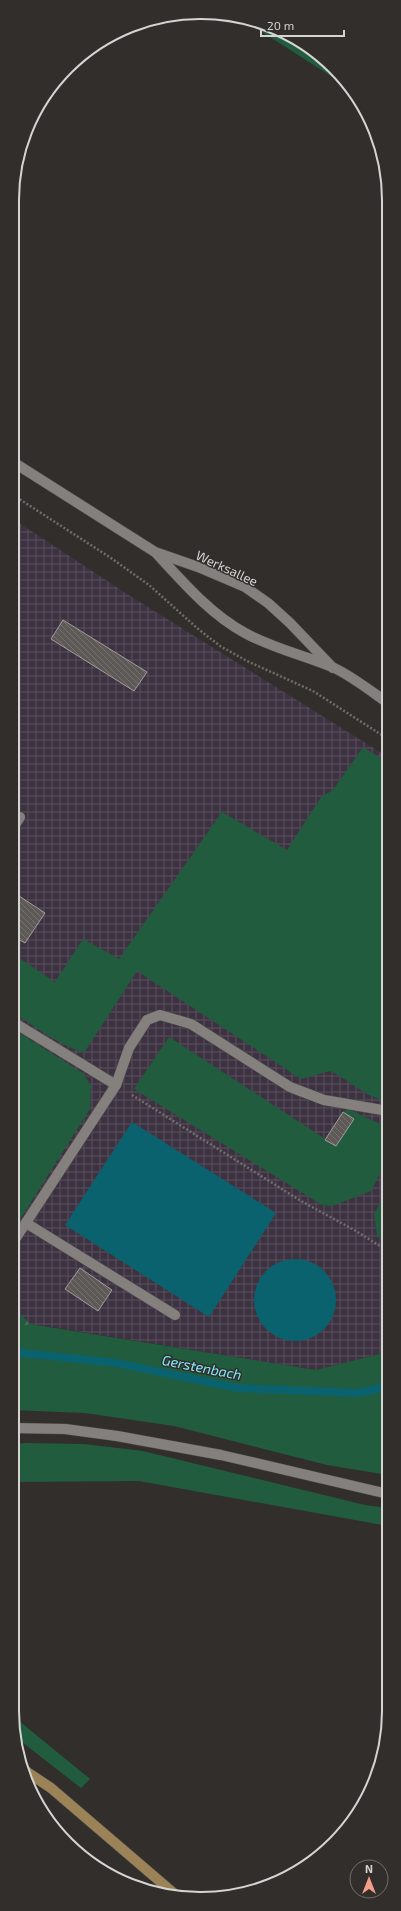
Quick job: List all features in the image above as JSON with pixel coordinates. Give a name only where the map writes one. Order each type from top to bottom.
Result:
[{"type":"main road","points":[[31,1775],[51,1788],[169,1889]]},
{"type":"street","name":"Werksallee","points":[[19,466],[155,552],[198,567],[245,588],[268,603],[290,623],[333,668]]},
{"type":"street","name":"Werksallee","points":[[155,552],[221,617],[244,632],[291,653],[333,668],[382,699]]},
{"type":"street","points":[[19,1234],[116,1085],[129,1048],[147,1020],[160,1015],[190,1024],[290,1087],[324,1100],[382,1110]]},
{"type":"street","points":[[19,1026],[116,1085]]},
{"type":"street","points":[[26,1223],[175,1316]]},
{"type":"street","points":[[19,1428],[65,1429],[124,1437],[221,1455],[330,1482],[382,1493]]},
{"type":"path","points":[[116,1085],[301,1201],[356,1231],[382,1247]]},
{"type":"shaded area","points":[[19,523],[124,592],[382,753],[382,1354],[316,1370],[30,1324],[19,1327]]},
{"type":"green space","points":[[256,28],[291,43],[320,64],[335,79]]},
{"type":"green space","points":[[363,747],[382,759],[382,1100],[371,1096],[330,1071],[301,1079],[137,971],[84,1053],[56,1040],[19,1016],[19,958],[55,982],[83,939],[119,959],[222,812],[287,850],[321,797],[333,790]]},
{"type":"green space","points":[[19,1033],[83,1073],[91,1086],[90,1109],[19,1221]]},
{"type":"green space","points":[[169,1037],[336,1146],[354,1119],[343,1112],[348,1109],[382,1125],[382,1170],[371,1191],[332,1206],[322,1205],[134,1089]]},
{"type":"green space","points":[[382,1199],[382,1239],[377,1236],[374,1214]]},
{"type":"green space","points":[[19,1312],[30,1324],[19,1327]]},
{"type":"green space","points":[[30,1324],[316,1370],[382,1354],[382,1474],[327,1465],[174,1426],[85,1413],[19,1410],[19,1327]]},
{"type":"green space","points":[[19,1444],[84,1444],[143,1451],[365,1505],[382,1507],[382,1525],[139,1481],[19,1482]]},
{"type":"green space","points":[[19,1721],[90,1779],[81,1788],[22,1742]]},
{"type":"water","points":[[132,1122],[276,1213],[209,1317],[65,1225]]},
{"type":"water","points":[[295,1259],[311,1262],[324,1271],[333,1284],[336,1300],[333,1316],[324,1329],[311,1338],[295,1341],[279,1338],[266,1329],[257,1316],[254,1300],[257,1284],[266,1271],[279,1262]]},
{"type":"building","points":[[63,620],[147,672],[134,691],[51,639]]},
{"type":"building","points":[[19,896],[45,913],[25,943],[19,940]]},
{"type":"building","points":[[343,1112],[354,1119],[336,1146],[325,1140]]},
{"type":"building","points":[[80,1268],[112,1290],[98,1311],[65,1289]]},
{"type":"waterway","name":"Gerstenbach","points":[[19,1353],[116,1363],[238,1388],[359,1393],[382,1387]]}]
